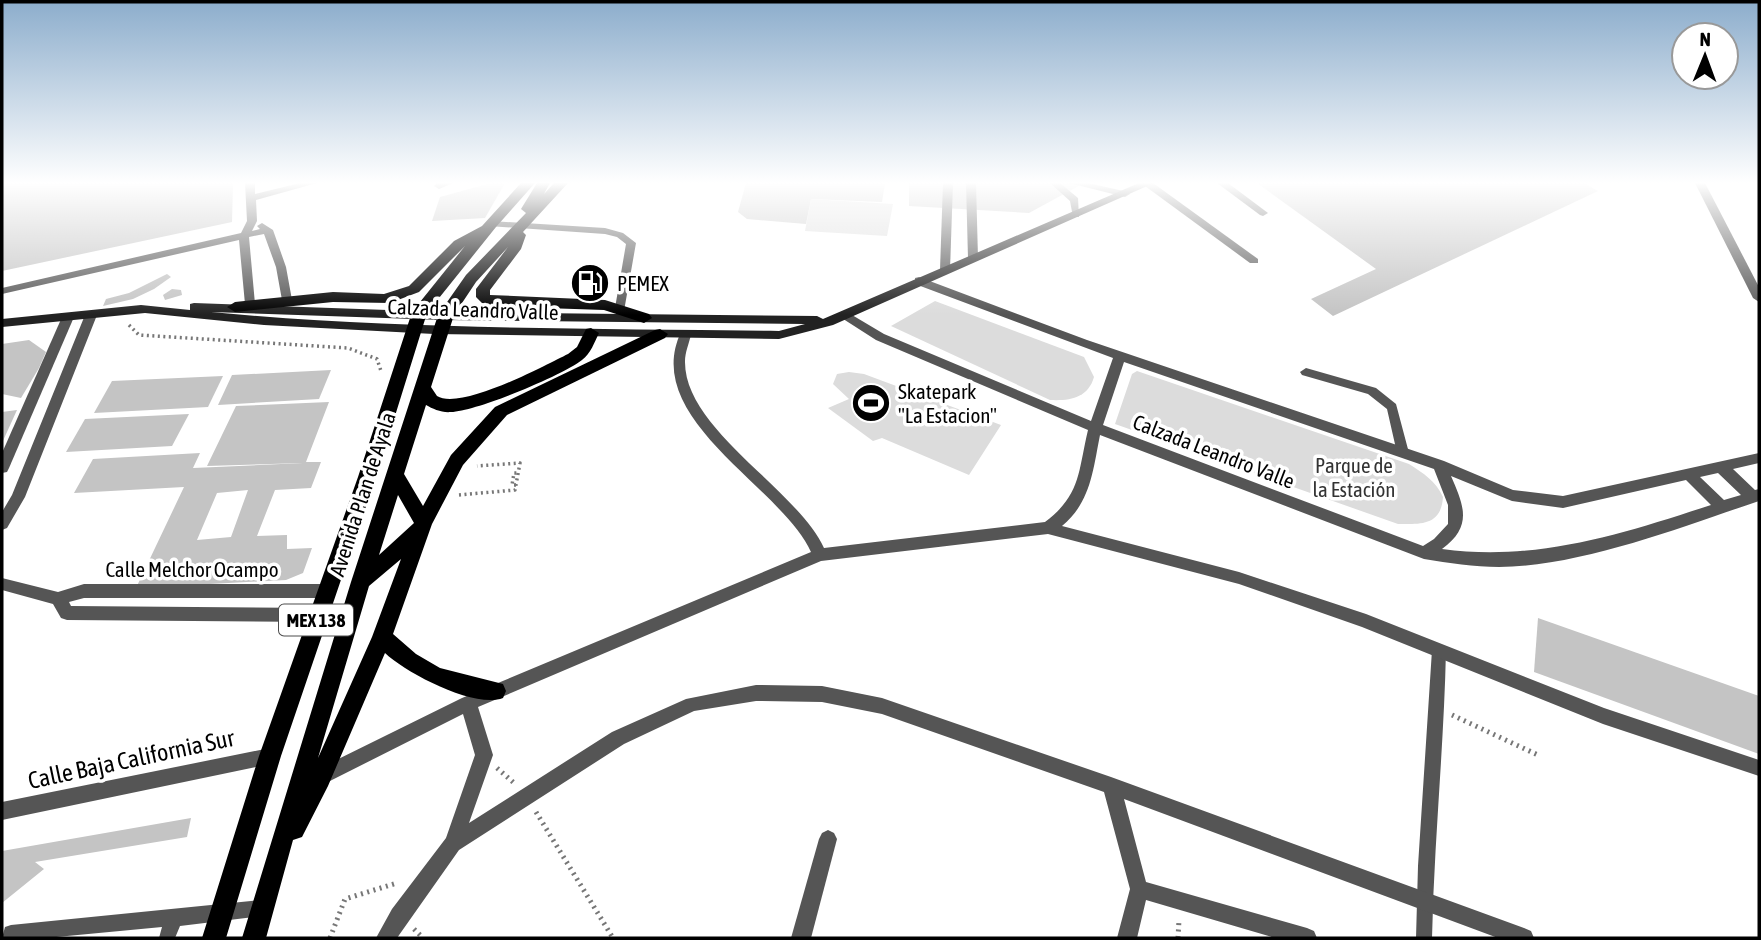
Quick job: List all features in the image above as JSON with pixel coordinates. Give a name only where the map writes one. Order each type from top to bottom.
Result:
[{"type":"main road","points":[[242,306],[333,297],[386,299],[414,289],[459,244],[486,227]]},
{"type":"main road","name":"Avenida Plan de Ayala","points":[[214,938],[270,756],[420,312],[489,227]]},
{"type":"main road","points":[[522,227],[514,249],[483,289],[483,297],[490,302],[605,305],[644,318]]},
{"type":"main road","name":"Avenida Plan de Ayala","points":[[254,938],[361,582],[443,323],[456,298],[488,258],[522,227]]},
{"type":"main road","points":[[424,388],[430,400],[436,404],[457,406],[573,358],[583,350],[584,333]]},
{"type":"main road","points":[[272,872],[320,778],[382,638],[422,526],[457,460],[501,411],[660,334]]},
{"type":"main road","points":[[396,476],[422,526]]},
{"type":"main road","points":[[361,582],[422,526]]},
{"type":"main road","points":[[382,638],[412,666],[434,677],[496,691]]},
{"type":"street","points":[[843,315],[1048,227]]},
{"type":"street","points":[[1723,227],[1759,298]]},
{"type":"street","points":[[919,281],[1120,356],[1439,465],[1512,495],[1563,502],[1759,458]]},
{"type":"street","name":"Calzada Leandro Valle","points":[[2,323],[141,309],[242,306],[322,311],[790,321],[843,315],[880,337],[1095,428],[1424,553],[1467,559],[1509,560],[1586,548],[1756,496]]},
{"type":"street","name":"Calzada Leandro Valle","points":[[141,309],[313,324],[685,335],[779,334],[814,327],[843,315]]},
{"type":"street","points":[[2,524],[18,497],[91,315]]},
{"type":"street","points":[[2,468],[68,317]]},
{"type":"street","points":[[685,335],[681,342],[679,368],[685,392],[704,423],[808,531],[820,555]]},
{"type":"street","points":[[1048,528],[1066,514],[1080,495],[1095,428],[1120,356]]},
{"type":"street","points":[[1424,553],[1451,536],[1458,520],[1454,500],[1439,465]]},
{"type":"street","points":[[1721,467],[1756,496]]},
{"type":"street","points":[[1689,474],[1722,507]]},
{"type":"street","points":[[320,778],[468,703],[820,555],[1048,528],[1239,578],[1366,621],[1604,716],[1759,768]]},
{"type":"street","name":"Calle Melchor Ocampo","points":[[2,584],[58,599],[83,591],[327,591]]},
{"type":"street","name":"Calle Melchor Ocampo","points":[[58,599],[67,613],[318,615]]},
{"type":"street","points":[[386,938],[398,916],[453,844],[527,795],[618,738],[692,704],[756,693],[822,694],[882,706],[1111,786],[1524,938]]},
{"type":"street","points":[[453,844],[484,755],[468,703]]},
{"type":"street","name":"Calle Baja California Sur","points":[[2,811],[270,756]]},
{"type":"street","points":[[1111,786],[1139,889],[1127,938]]},
{"type":"street","points":[[801,938],[828,839]]},
{"type":"street","points":[[1139,889],[1307,938]]},
{"type":"lane","points":[[242,306],[244,236],[249,227]]},
{"type":"lane","points":[[262,227],[268,230],[281,267],[287,300]]},
{"type":"lane","points":[[522,227],[605,231],[620,235],[631,243],[620,308]]},
{"type":"lane","points":[[945,270],[946,227]]},
{"type":"lane","points":[[972,227],[973,258]]},
{"type":"lane","points":[[1208,227],[1254,261]]},
{"type":"lane","points":[[2,291],[268,230]]},
{"type":"lane","points":[[1306,372],[1372,391],[1392,407],[1404,453]]},
{"type":"lane","points":[[1424,938],[1439,650]]},
{"type":"lane","points":[[9,938],[11,933],[262,908]]},
{"type":"lane","points":[[167,938],[174,918]]},
{"type":"path","points":[[114,313],[139,335],[348,348],[377,359],[382,373]]},
{"type":"path","points":[[437,496],[515,490],[520,463]]},
{"type":"path","points":[[1438,709],[1538,755]]},
{"type":"path","points":[[484,755],[527,795],[572,874],[613,938]]},
{"type":"path","points":[[330,938],[345,899],[428,875]]},
{"type":"green space","points":[[806,227],[889,227],[887,236],[805,231]]},
{"type":"green space","points":[[935,301],[1084,357],[1094,377],[1091,384],[1077,397],[1050,400],[891,326]]},
{"type":"green space","name":"Parque de la Estación","points":[[1137,371],[1409,464],[1429,478],[1440,491],[1443,497],[1438,513],[1434,518],[1422,523],[1398,524],[1115,424],[1132,374]]},
{"type":"green space","points":[[837,374],[864,374],[1001,425],[969,475],[882,438],[873,441],[828,408],[849,399],[833,384]]},
{"type":"building","points":[[2,227],[209,227],[2,271]]},
{"type":"building","points":[[1318,227],[1522,227],[1333,316],[1311,299],[1376,269]]},
{"type":"building","points":[[167,274],[171,277],[154,289],[133,299],[103,306],[106,299],[129,293]]},
{"type":"building","points":[[172,289],[181,290],[182,295],[165,300],[163,295]]},
{"type":"building","points":[[29,340],[46,352],[39,368],[21,398],[2,394],[2,344]]},
{"type":"building","points":[[331,370],[319,399],[218,405],[232,375]]},
{"type":"building","points":[[223,376],[208,407],[94,413],[112,381]]},
{"type":"building","points":[[329,402],[306,462],[321,462],[311,488],[275,490],[257,536],[287,535],[287,549],[312,548],[303,573],[286,580],[136,588],[184,487],[74,493],[93,459],[200,453],[193,468],[303,463],[207,466],[236,406]],"holes":[[[248,490],[231,537],[197,540],[217,493]]]},
{"type":"building","points":[[17,410],[2,443],[2,412]]},
{"type":"building","points":[[189,414],[172,446],[66,452],[85,419]]},
{"type":"building","points":[[1538,618],[1759,696],[1759,754],[1534,672]]},
{"type":"building","points":[[191,818],[187,837],[35,862],[44,869],[2,903],[2,851]]},
{"type":"place","name":"PEMEX","points":[[590,283]]},
{"type":"place","name":"Skatepark \"La Estacion\"","points":[[871,403]]}]
